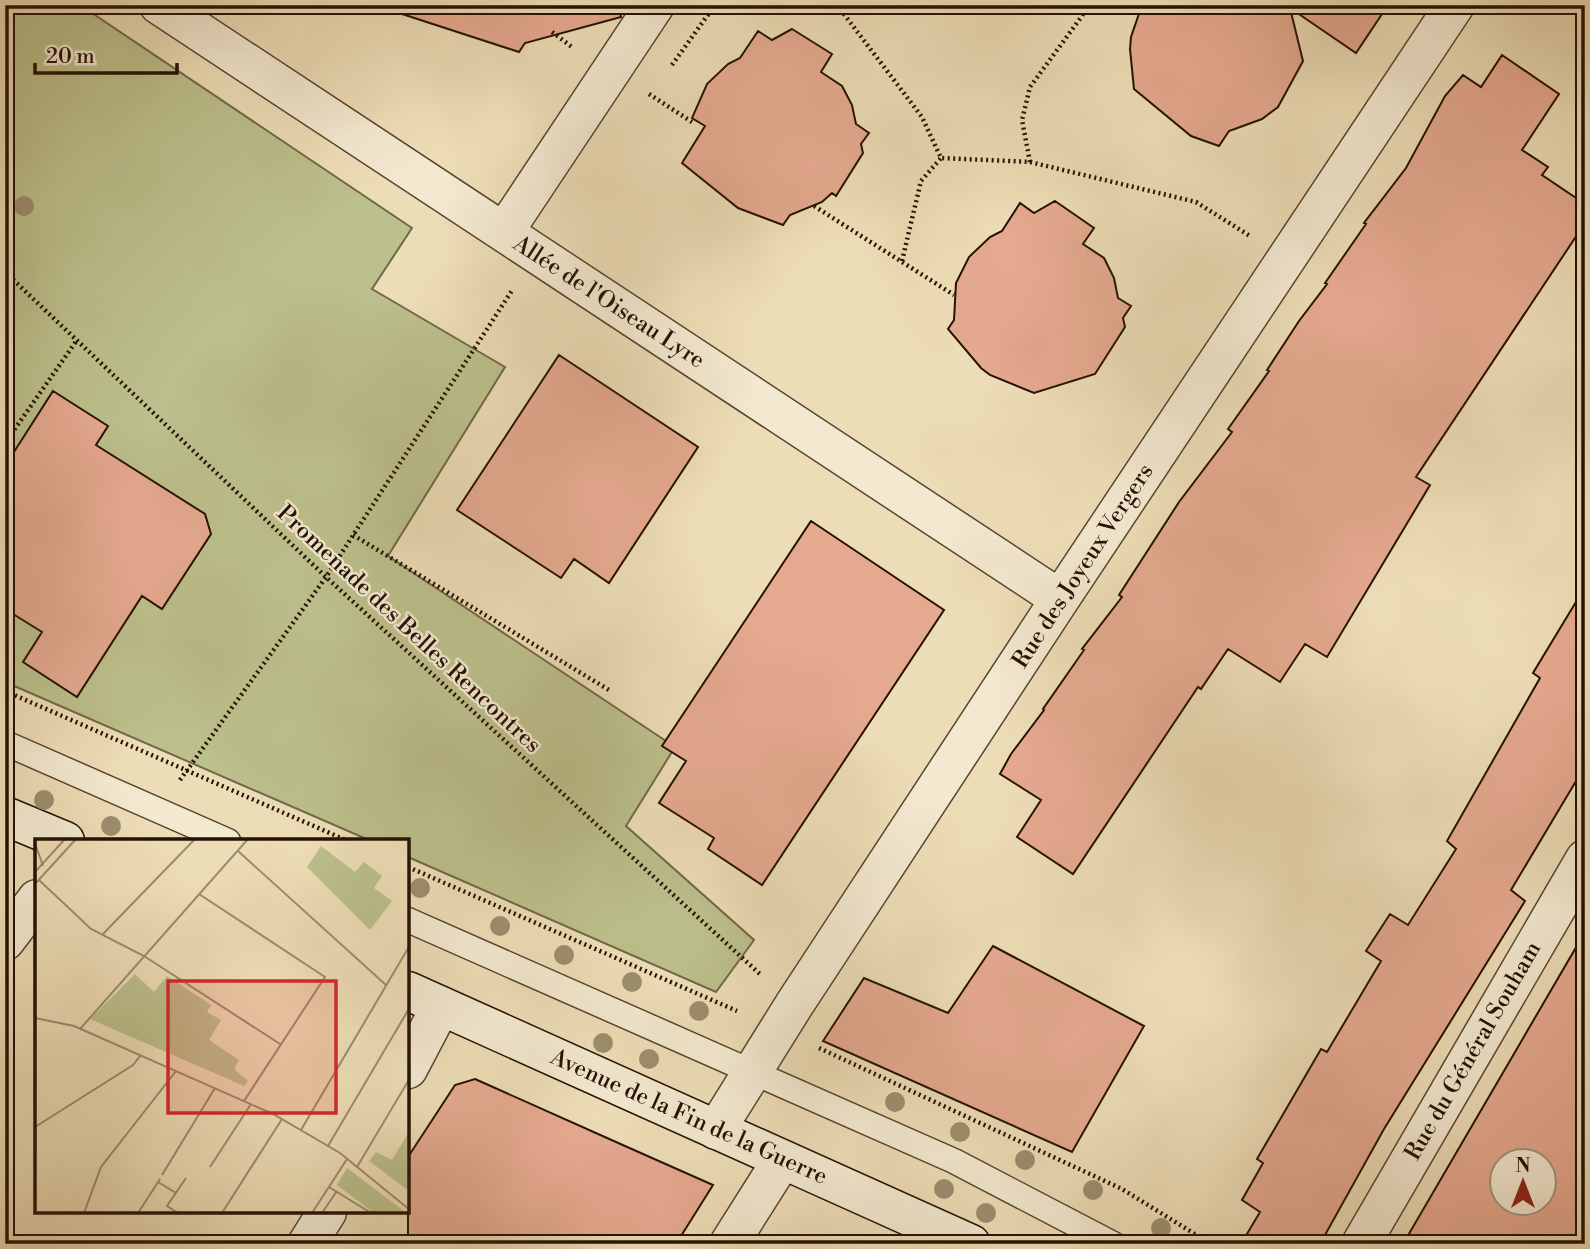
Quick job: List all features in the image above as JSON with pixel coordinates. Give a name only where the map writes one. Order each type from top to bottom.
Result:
[{"type":"street","name":"Allée de l'Oiseau Lyre","points":[[159,5],[1060,599]]},
{"type":"street","points":[[504,232],[655,5]]},
{"type":"street","name":"Rue des Joyeux Vergers","points":[[716,1130],[794,1005],[1060,599],[1455,5]]},
{"type":"street","points":[[5,816],[60,839]]},
{"type":"street","name":"Rue du Général Souham","points":[[1361,1244],[1585,859]]},
{"type":"street","points":[[5,941],[35,902]]},
{"type":"street","points":[[410,1060],[424,999]]},
{"type":"street","name":"Avenue de la Fin de la Guerre","points":[[424,999],[971,1244]]},
{"type":"street","points":[[729,1244],[782,1160]]},
{"type":"street","points":[[307,1244],[326,1214]]},
{"type":"lane","points":[[5,743],[224,839]]},
{"type":"lane","points":[[410,921],[954,1161],[1026,1196],[1113,1244]]},
{"type":"path","points":[[837,5],[922,117],[941,158]]},
{"type":"path","points":[[1030,162],[1022,120],[1030,87],[1087,5]]},
{"type":"path","points":[[552,32],[572,47]]},
{"type":"path","points":[[941,158],[1030,162],[1196,202],[1286,259]]},
{"type":"path","points":[[902,261],[921,181],[941,158]]},
{"type":"path","points":[[814,205],[954,295]]},
{"type":"path","points":[[159,810],[326,577],[537,254]]},
{"type":"path","name":"Promenade des Belles Rencontres","points":[[5,272],[326,577],[794,1005]]},
{"type":"path","points":[[5,443],[77,340]]},
{"type":"path","points":[[353,535],[609,690]]},
{"type":"path","points":[[5,691],[343,839]]},
{"type":"green space","points":[[5,5],[80,5],[412,228],[372,289],[505,367],[388,556],[675,747],[626,826],[754,940],[716,992],[410,858],[410,839],[366,839],[5,682]]},
{"type":"building","points":[[400,5],[619,5],[621,17],[525,43],[519,52],[399,13]]},
{"type":"building","points":[[1142,5],[1388,5],[1356,53],[1290,8],[1303,61],[1278,107],[1262,119],[1229,131],[1219,146],[1191,136],[1134,89],[1131,37]]},
{"type":"building","points":[[792,29],[832,54],[821,72],[842,86],[852,105],[856,124],[869,133],[861,144],[863,153],[836,196],[832,193],[822,202],[790,215],[783,225],[738,208],[682,163],[705,126],[692,118],[707,84],[728,64],[740,58],[758,31],[772,40]]},
{"type":"building","points":[[1502,55],[1559,94],[1522,150],[1548,167],[1542,175],[1585,204],[1585,223],[1416,477],[1430,485],[1327,657],[1305,644],[1280,682],[1228,649],[1201,689],[1198,687],[1073,874],[1017,837],[1041,800],[1000,774],[1011,754],[1084,650],[1082,649],[1122,597],[1119,595],[1179,502],[1232,432],[1228,429],[1269,371],[1267,370],[1299,321],[1327,284],[1325,283],[1366,224],[1364,223],[1406,168],[1445,96],[1463,75],[1481,87]]},
{"type":"building","points":[[1055,201],[1094,228],[1083,244],[1104,258],[1114,278],[1118,298],[1131,306],[1123,318],[1125,327],[1095,374],[1034,393],[990,375],[948,329],[954,320],[956,283],[969,257],[990,237],[1002,231],[1020,203],[1034,213]]},
{"type":"building","points":[[559,355],[698,447],[609,583],[574,559],[561,578],[457,510]]},
{"type":"building","points":[[53,391],[108,426],[96,445],[205,514],[211,534],[162,609],[142,596],[77,697],[23,662],[42,632],[5,609],[5,466]]},
{"type":"building","points":[[811,521],[944,610],[762,885],[708,849],[714,838],[659,803],[686,761],[662,746]]},
{"type":"building","points":[[1585,587],[1585,766],[1511,890],[1525,901],[1384,1129],[1320,1244],[1241,1244],[1260,1212],[1242,1200],[1263,1163],[1257,1159],[1321,1049],[1327,1052],[1381,961],[1366,951],[1390,914],[1408,925],[1456,849],[1447,841],[1540,678],[1533,673]]},
{"type":"building","points":[[1585,932],[1585,1244],[1529,1244],[1515,1235],[1510,1244],[1403,1244]]},
{"type":"building","points":[[993,946],[1144,1026],[1072,1152],[823,1041],[864,978],[948,1013]]},
{"type":"building","points":[[475,1079],[713,1185],[676,1244],[408,1244],[410,1154],[455,1085]]}]
